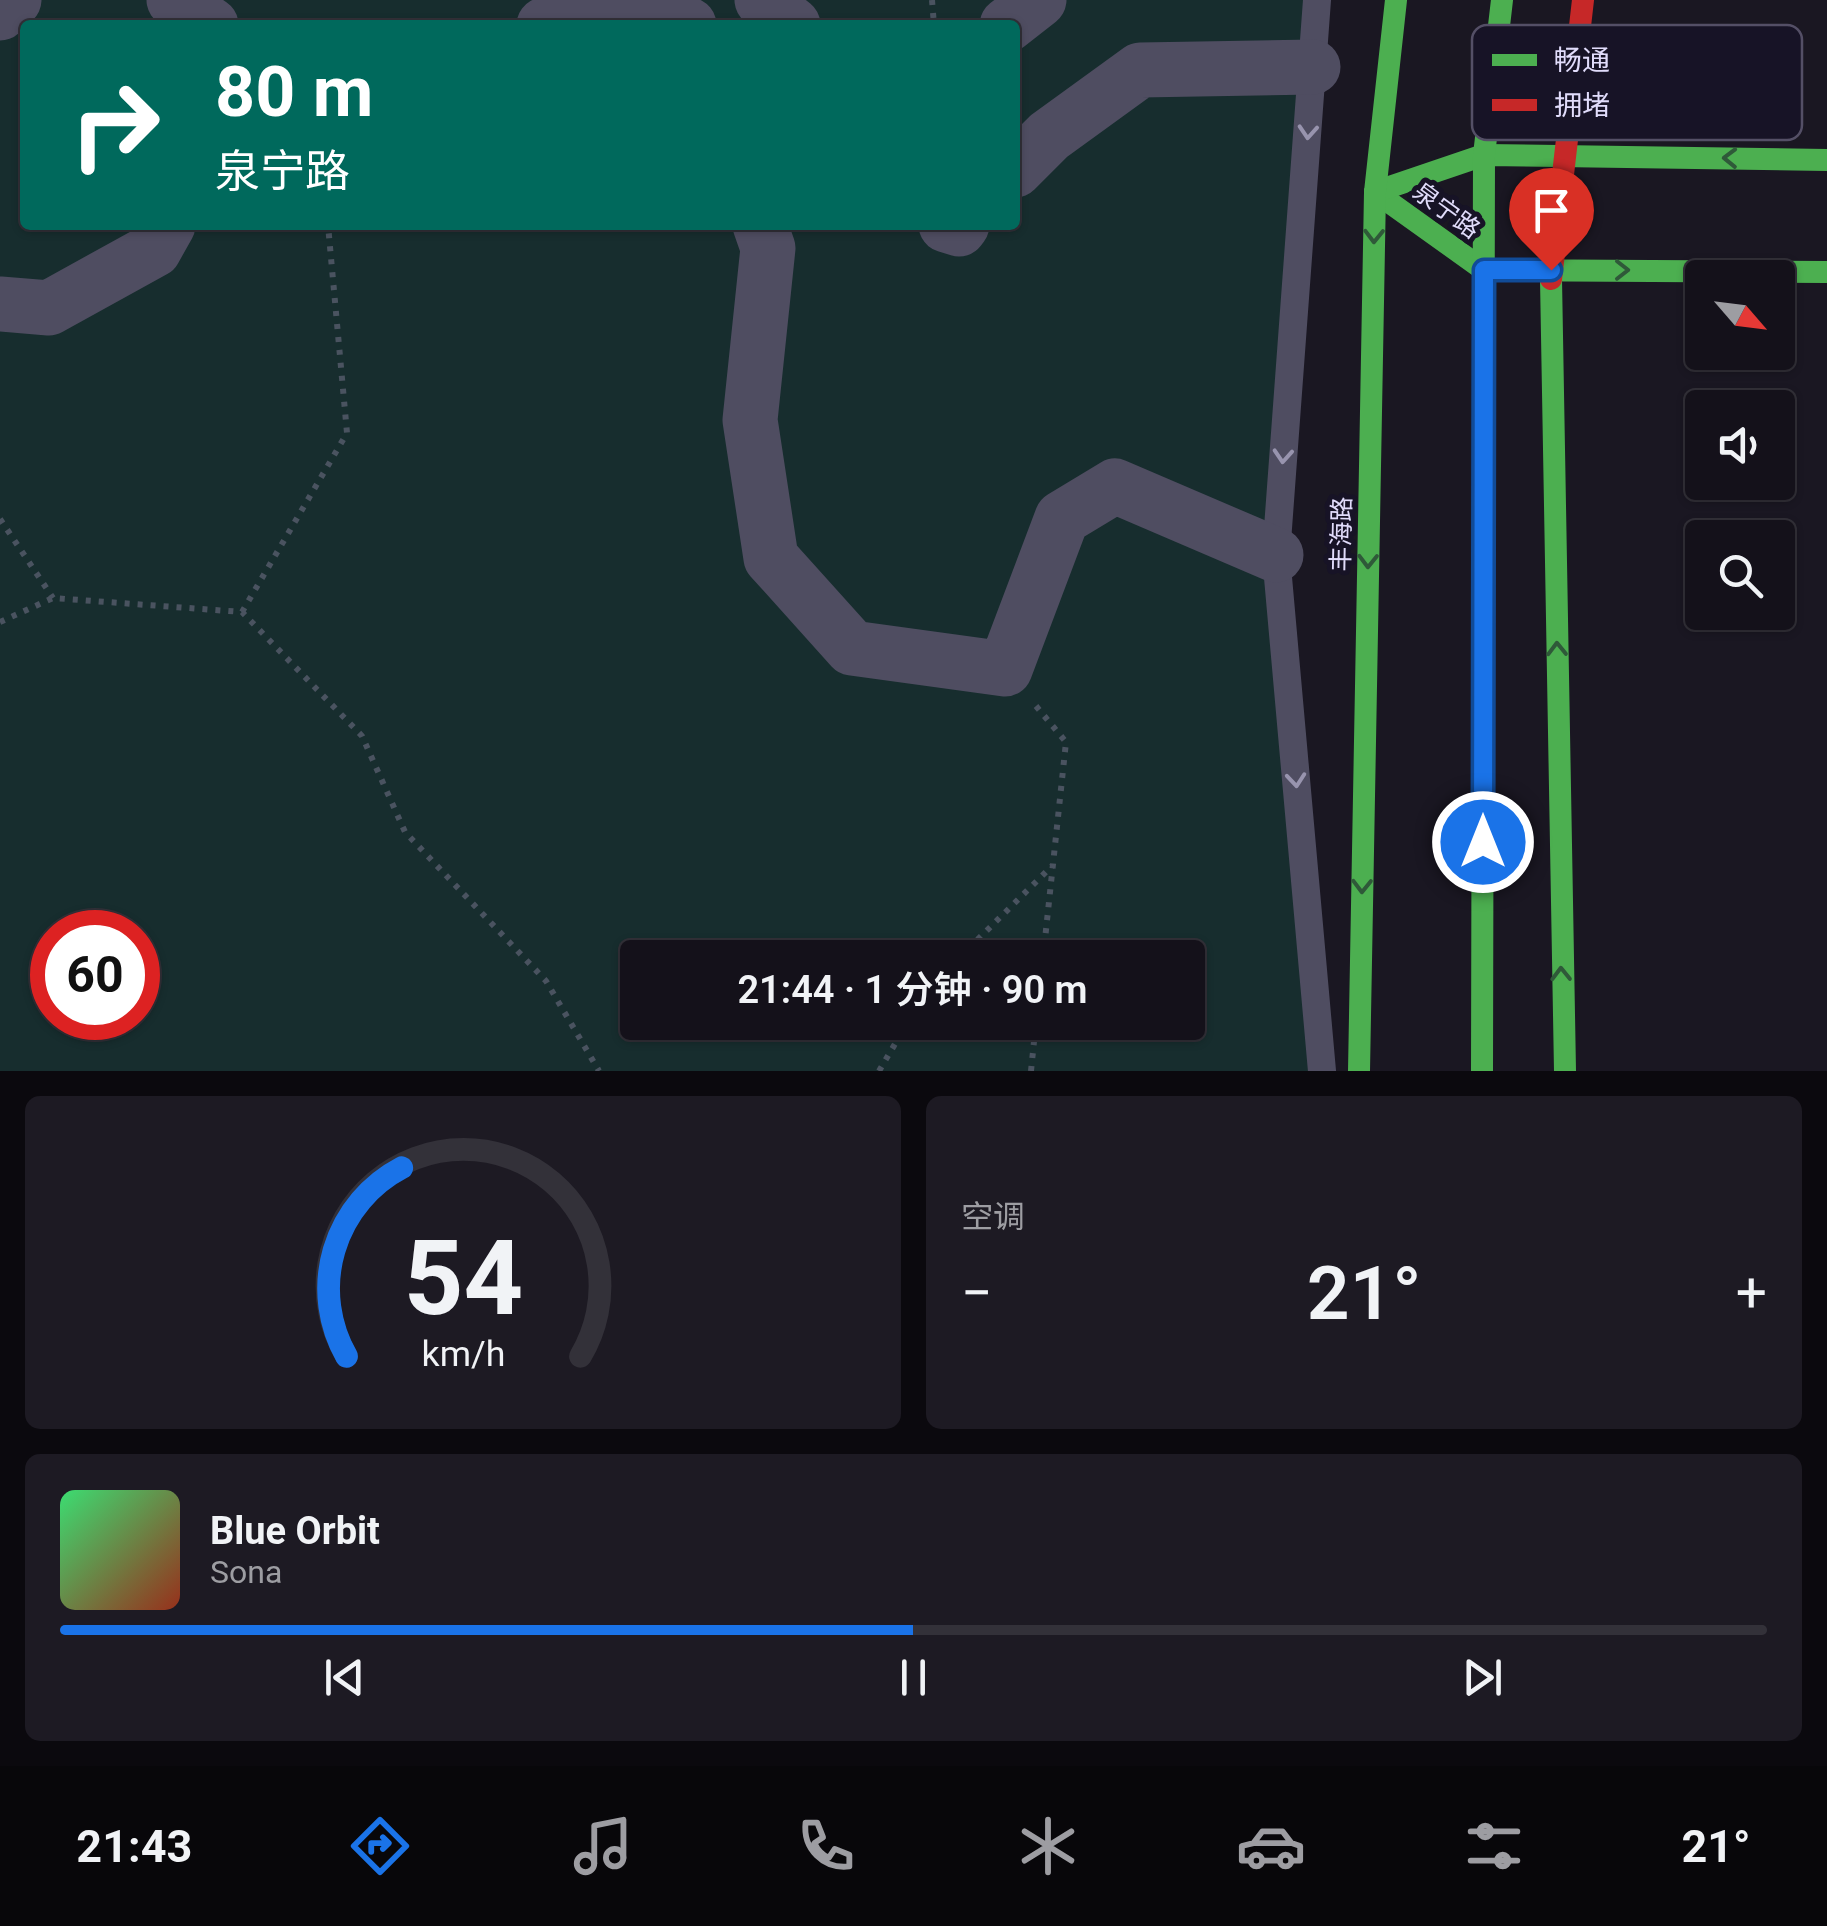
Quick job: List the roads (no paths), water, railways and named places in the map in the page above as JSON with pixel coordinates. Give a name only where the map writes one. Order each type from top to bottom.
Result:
[{"type":"main road","name":"丰海路","points":[[1359,1071],[1375,192],[1396,0]]},
{"type":"main road","points":[[1499,25],[1502,0]]},
{"type":"main road","points":[[1580,25],[1583,0]]},
{"type":"main road","points":[[1482,1071],[1486,140]]},
{"type":"main road","points":[[1564,1071],[1551,270],[1567,140]]},
{"type":"main road","name":"泉宁路","points":[[1375,192],[1484,155],[1827,160]]},
{"type":"main road","name":"泉宁路","points":[[1375,192],[1484,270],[1827,272]]},
{"type":"street","points":[[0,13],[14,0]]},
{"type":"street","points":[[762,0],[787,20]]},
{"type":"street","points":[[1013,20],[1039,0]]},
{"type":"street","points":[[580,20],[659,9],[680,20]]},
{"type":"street","points":[[1020,165],[1049,136],[1140,70],[1313,67]]},
{"type":"street","points":[[0,304],[50,308],[154,250],[165,230]]},
{"type":"street","points":[[762,230],[768,248],[750,420],[771,558],[852,648],[1005,669],[1062,518],[1116,486],[1276,555]]},
{"type":"lane","points":[[1318,0],[1276,555],[1322,1071]]}]
